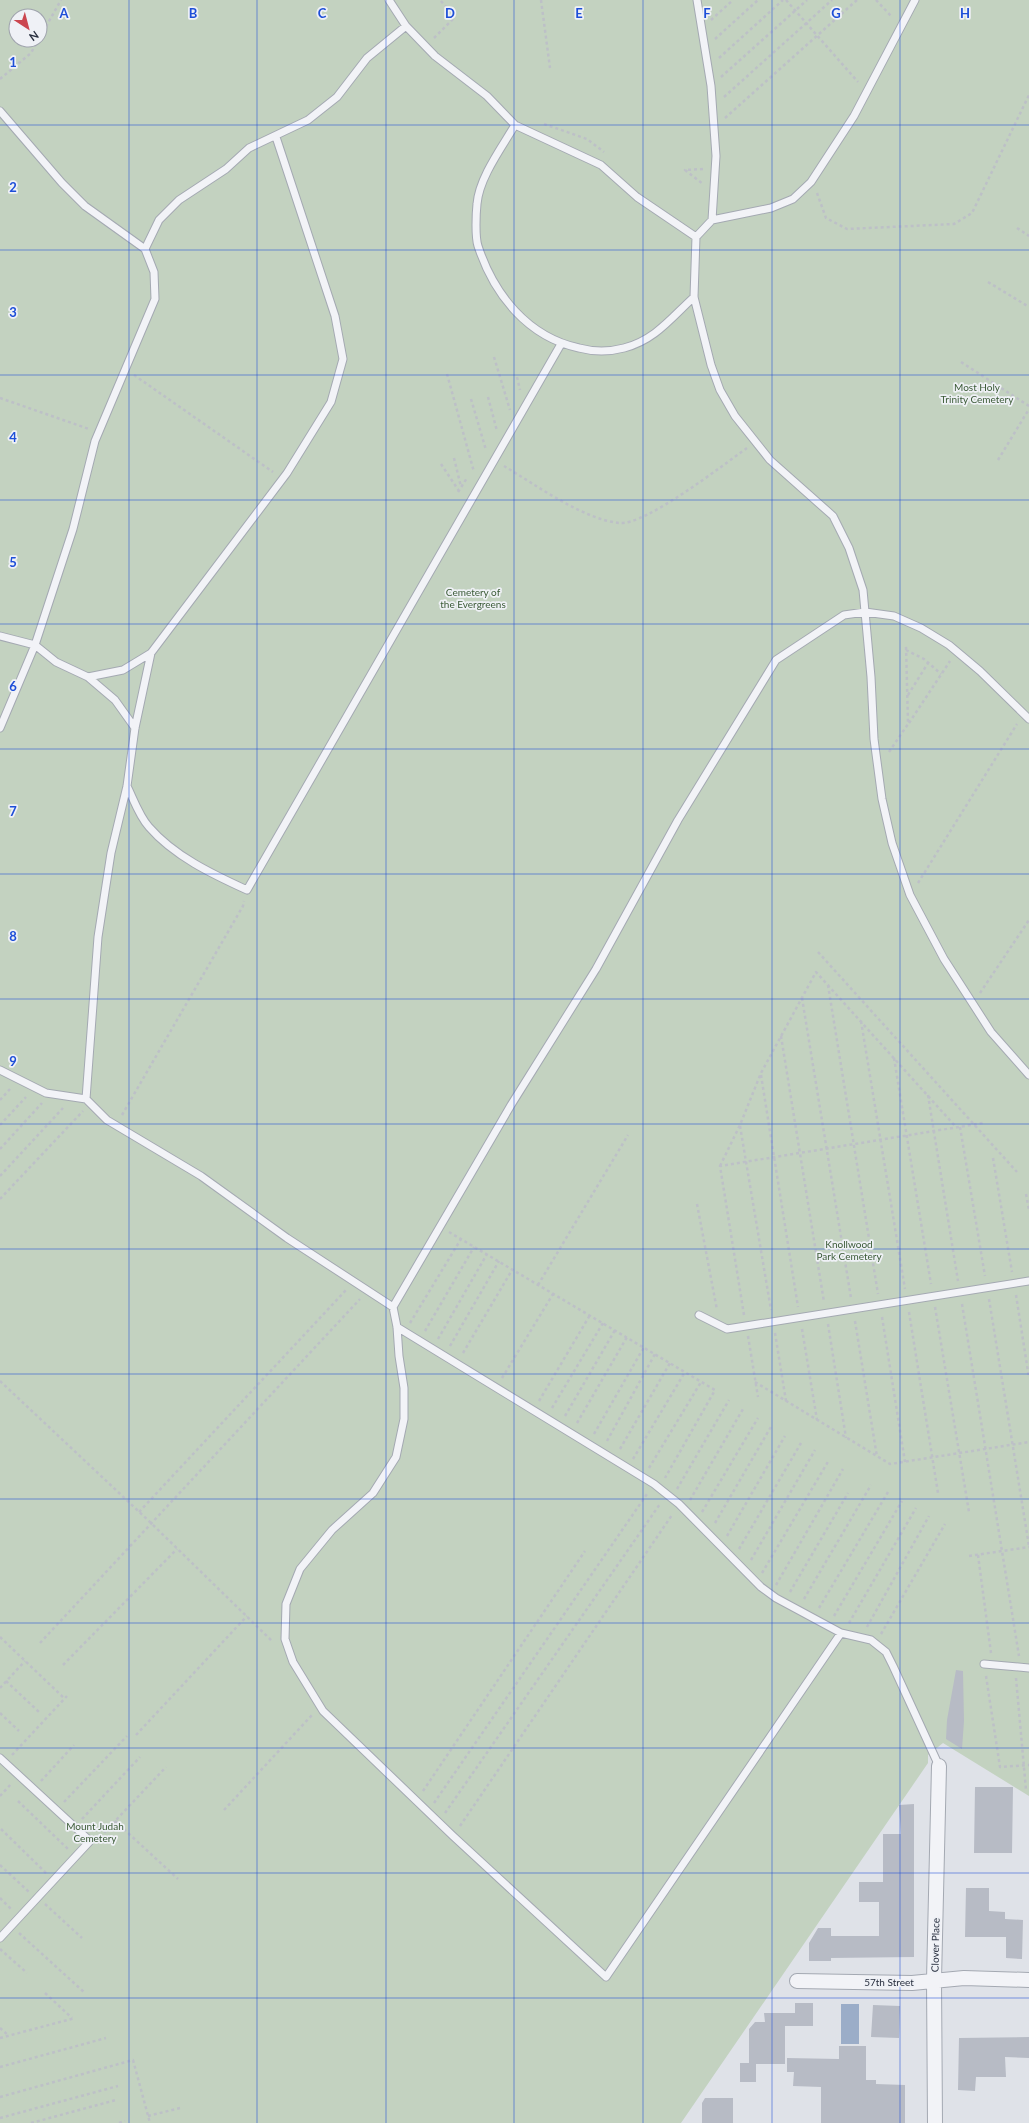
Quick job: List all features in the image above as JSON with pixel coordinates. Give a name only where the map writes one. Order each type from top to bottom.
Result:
[{"type":"street","name":"Clover Place","points":[[935,2123],[934,1980],[939,1766]]},
{"type":"street","name":"57th Street","points":[[797,1981],[912,1983],[964,1978],[1029,1980]]},
{"type":"lane","points":[[389,0],[406,26],[435,56],[487,96],[515,125],[601,165],[636,197],[696,237]]},
{"type":"lane","points":[[697,0],[711,86],[714,128],[715,167],[712,220]]},
{"type":"lane","points":[[915,0],[854,116],[811,182],[793,199],[771,208],[712,220],[696,237],[694,297],[711,365],[720,390],[735,416],[770,460],[832,516],[849,548],[863,590],[871,677],[874,739],[882,799],[892,843],[910,895],[944,960],[991,1032],[1029,1075]]},
{"type":"lane","points":[[145,249],[159,220],[179,200],[226,169],[249,148],[308,120],[337,97],[367,58],[406,26]]},
{"type":"lane","points":[[0,111],[62,183],[85,206],[145,249],[154,272],[155,299],[99,432],[73,530],[35,645],[0,728]]},
{"type":"lane","points":[[515,125],[486,175],[477,203],[478,244],[495,285],[512,310],[538,333],[561,344],[595,352],[623,348],[650,338],[694,297]]},
{"type":"lane","points":[[88,677],[123,670],[151,653],[283,479],[331,402],[343,359],[334,316],[276,136]]},
{"type":"lane","points":[[127,786],[148,826],[176,851],[210,873],[247,890],[561,344]]},
{"type":"lane","points":[[841,1633],[606,1977],[428,1813],[320,1706],[293,1662],[285,1639],[286,1604],[300,1569],[332,1530],[374,1493],[396,1457],[404,1419],[404,1388],[399,1356],[397,1327],[393,1307],[511,1105],[596,969],[678,820],[776,660],[844,615],[865,612],[894,616],[921,628],[957,651],[980,670],[1026,716]]},
{"type":"lane","points":[[0,636],[35,645],[56,662],[88,677],[114,700],[135,728]]},
{"type":"lane","points":[[88,1101],[98,937],[111,853],[127,786],[135,728],[151,653]]},
{"type":"lane","points":[[0,1070],[35,1088],[51,1094],[88,1101],[107,1120],[201,1176],[286,1238],[393,1307]]},
{"type":"lane","points":[[699,1314],[728,1330],[1029,1282]]},
{"type":"lane","points":[[397,1327],[667,1493],[761,1587],[776,1598],[841,1633],[861,1637],[876,1643],[886,1652],[939,1766]]},
{"type":"lane","points":[[984,1664],[1022,1668]]},
{"type":"lane","points":[[0,1938],[90,1841],[3,1760]]},
{"type":"path","points":[[48,22],[60,0]]},
{"type":"path","points":[[432,39],[455,17],[440,0]]},
{"type":"path","points":[[541,0],[550,68]]},
{"type":"path","points":[[709,22],[733,0]]},
{"type":"path","points":[[705,49],[758,0]]},
{"type":"path","points":[[708,68],[784,0],[867,91]]},
{"type":"path","points":[[711,86],[807,0]]},
{"type":"path","points":[[712,108],[832,0]]},
{"type":"path","points":[[714,128],[857,0]]},
{"type":"path","points":[[876,0],[901,27]]},
{"type":"path","points":[[0,79],[31,53],[34,48]]},
{"type":"path","points":[[811,182],[819,196],[826,218],[847,229],[954,224],[972,213],[1029,95]]},
{"type":"path","points":[[708,187],[685,170],[715,167]]},
{"type":"path","points":[[1017,228],[1029,236]]},
{"type":"path","points":[[988,282],[1029,307]]},
{"type":"path","points":[[494,357],[514,426]]},
{"type":"path","points":[[961,362],[1029,406]]},
{"type":"path","points":[[126,369],[283,479]]},
{"type":"path","points":[[447,374],[478,488]]},
{"type":"path","points":[[488,397],[501,449]]},
{"type":"path","points":[[0,398],[99,432]]},
{"type":"path","points":[[470,399],[493,463],[587,515],[621,523],[644,517],[756,442]]},
{"type":"path","points":[[998,460],[1029,409]]},
{"type":"path","points":[[454,458],[462,487]]},
{"type":"path","points":[[441,464],[458,492],[467,478]]},
{"type":"path","points":[[906,645],[908,724]]},
{"type":"path","points":[[906,650],[928,663],[942,675]]},
{"type":"path","points":[[885,757],[957,651]]},
{"type":"path","points":[[908,695],[928,663]]},
{"type":"path","points":[[914,880],[917,886],[1026,716]]},
{"type":"path","points":[[116,1126],[243,906],[247,890]]},
{"type":"path","points":[[975,992],[978,997],[1029,920]]},
{"type":"path","points":[[818,952],[1017,1172]]},
{"type":"path","points":[[758,1397],[720,1166],[740,1125],[761,1073],[816,972],[959,1127],[1029,1546],[968,1556]]},
{"type":"path","points":[[828,985],[905,1462]]},
{"type":"path","points":[[802,998],[877,1457]]},
{"type":"path","points":[[861,1021],[938,1493]]},
{"type":"path","points":[[781,1036],[846,1438]]},
{"type":"path","points":[[761,1073],[817,1420]]},
{"type":"path","points":[[0,1125],[35,1088]]},
{"type":"path","points":[[0,1149],[51,1094]]},
{"type":"path","points":[[928,1095],[1022,1668],[1024,1766],[1026,1790]]},
{"type":"path","points":[[0,1176],[73,1097]]},
{"type":"path","points":[[0,1199],[88,1101]]},
{"type":"path","points":[[720,1166],[983,1123]]},
{"type":"path","points":[[740,1125],[786,1401]]},
{"type":"path","points":[[538,1285],[628,1135]]},
{"type":"path","points":[[993,1158],[1029,1378]]},
{"type":"path","points":[[1026,1194],[1029,1210]]},
{"type":"path","points":[[697,1204],[720,1325]]},
{"type":"path","points":[[440,1227],[715,1390],[663,1480]]},
{"type":"path","points":[[410,1324],[461,1239]]},
{"type":"path","points":[[424,1334],[474,1247]]},
{"type":"path","points":[[436,1341],[487,1254]]},
{"type":"path","points":[[448,1349],[499,1262]]},
{"type":"path","points":[[461,1356],[512,1270]]},
{"type":"path","points":[[139,1512],[354,1282]]},
{"type":"path","points":[[40,1643],[368,1291]]},
{"type":"path","points":[[500,1381],[553,1294]]},
{"type":"path","points":[[538,1404],[590,1315]]},
{"type":"path","points":[[550,1411],[603,1323]]},
{"type":"path","points":[[559,1426],[615,1330]]},
{"type":"path","points":[[571,1434],[627,1337]]},
{"type":"path","points":[[588,1444],[644,1347]]},
{"type":"path","points":[[601,1452],[655,1354]]},
{"type":"path","points":[[614,1460],[670,1363]]},
{"type":"path","points":[[628,1469],[684,1372]]},
{"type":"path","points":[[0,1381],[151,1523],[293,1662]]},
{"type":"path","points":[[648,1470],[701,1382]]},
{"type":"path","points":[[755,1382],[890,1464],[1029,1442]]},
{"type":"path","points":[[676,1491],[729,1400]]},
{"type":"path","points":[[689,1501],[743,1409]]},
{"type":"path","points":[[702,1513],[758,1418]]},
{"type":"path","points":[[713,1526],[772,1425]]},
{"type":"path","points":[[725,1539],[785,1436]]},
{"type":"path","points":[[737,1552],[801,1443]]},
{"type":"path","points":[[749,1563],[815,1450]]},
{"type":"path","points":[[761,1576],[829,1460]]},
{"type":"path","points":[[774,1587],[843,1469]]},
{"type":"path","points":[[428,1813],[654,1484]]},
{"type":"path","points":[[801,1603],[870,1485]]},
{"type":"path","points":[[788,1596],[848,1492]]},
{"type":"path","points":[[817,1610],[888,1492]]},
{"type":"path","points":[[438,1822],[667,1493]]},
{"type":"path","points":[[833,1616],[902,1501]]},
{"type":"path","points":[[453,1836],[679,1504]]},
{"type":"path","points":[[841,1633],[850,1622],[916,1508]]},
{"type":"path","points":[[861,1637],[929,1516]]},
{"type":"path","points":[[876,1643],[945,1524]]},
{"type":"path","points":[[63,1665],[177,1549]]},
{"type":"path","points":[[416,1801],[585,1551]]},
{"type":"path","points":[[978,1555],[992,1665]]},
{"type":"path","points":[[136,1735],[247,1616]]},
{"type":"path","points":[[0,1637],[65,1698]]},
{"type":"path","points":[[0,1688],[25,1661]]},
{"type":"path","points":[[984,1664],[1000,1768],[1029,1765]]},
{"type":"path","points":[[6,1681],[39,1712]]},
{"type":"path","points":[[3,1760],[67,1696]]},
{"type":"path","points":[[224,1810],[320,1706]]},
{"type":"path","points":[[0,1713],[19,1731]]},
{"type":"path","points":[[56,1810],[127,1736]]},
{"type":"path","points":[[34,1789],[74,1745]]},
{"type":"path","points":[[75,1827],[140,1758]]},
{"type":"path","points":[[99,1838],[166,1767]]},
{"type":"path","points":[[18,1801],[75,1856]]},
{"type":"path","points":[[115,1821],[178,1879]]},
{"type":"path","points":[[1,1829],[53,1880]]},
{"type":"path","points":[[0,1865],[82,1938]]},
{"type":"path","points":[[12,1926],[86,1993]]},
{"type":"path","points":[[0,1949],[27,1973]]},
{"type":"path","points":[[0,2038],[74,2018],[45,1993]]},
{"type":"path","points":[[0,2028],[9,2036]]},
{"type":"path","points":[[0,2067],[106,2038]]},
{"type":"path","points":[[0,2097],[133,2060],[150,2123]]},
{"type":"path","points":[[0,2118],[118,2086]]},
{"type":"path","points":[[31,2123],[116,2100]]},
{"type":"path","points":[[148,2116],[180,2108]]},
{"type":"path","points":[[119,2123],[125,2122]]},
{"type":"green space","name":"Cemetery of the Evergreens","points":[[0,0],[1029,0],[1029,1796],[943,1743],[928,1755],[928,1763],[681,2123],[0,2123]]},
{"type":"water","points":[[841,2004],[859,2004],[859,2044],[841,2044]]},
{"type":"building","points":[[956,1670],[963,1671],[964,1721],[962,1749],[946,1739],[947,1720]]},
{"type":"building","points":[[975,1787],[1013,1787],[1012,1853],[974,1853]]},
{"type":"building","points":[[914,1804],[914,1957],[831,1958],[831,1961],[809,1961],[809,1943],[818,1928],[831,1928],[831,1936],[879,1936],[879,1902],[859,1902],[859,1882],[883,1882],[883,1834],[901,1834],[899,1805]]},
{"type":"building","points":[[966,1888],[989,1888],[989,1911],[1005,1912],[1005,1919],[1023,1920],[1022,1959],[1006,1958],[1006,1937],[965,1937]]},
{"type":"building","points":[[795,2003],[813,2003],[813,2026],[785,2026],[785,2064],[756,2064],[756,2082],[740,2082],[740,2063],[749,2063],[749,2029],[755,2022],[765,2022],[764,2013],[795,2013]]},
{"type":"building","points":[[873,2005],[900,2006],[899,2038],[871,2037]]},
{"type":"building","points":[[1029,2037],[1029,2058],[1005,2057],[1006,2077],[976,2077],[975,2091],[958,2090],[959,2038]]},
{"type":"building","points":[[839,2046],[866,2046],[866,2080],[876,2080],[876,2084],[905,2085],[905,2123],[821,2123],[821,2087],[793,2086],[794,2072],[787,2072],[787,2058],[839,2059]]},
{"type":"building","points":[[705,2098],[733,2098],[733,2123],[702,2123],[702,2103]]},
{"type":"park label","name":"Most Holy Trinity Cemetery","points":[[977,392]]},
{"type":"park label","name":"Knollwood Park Cemetery","points":[[849,1250]]},
{"type":"park label","name":"Mount Judah Cemetery","points":[[95,1832]]}]
